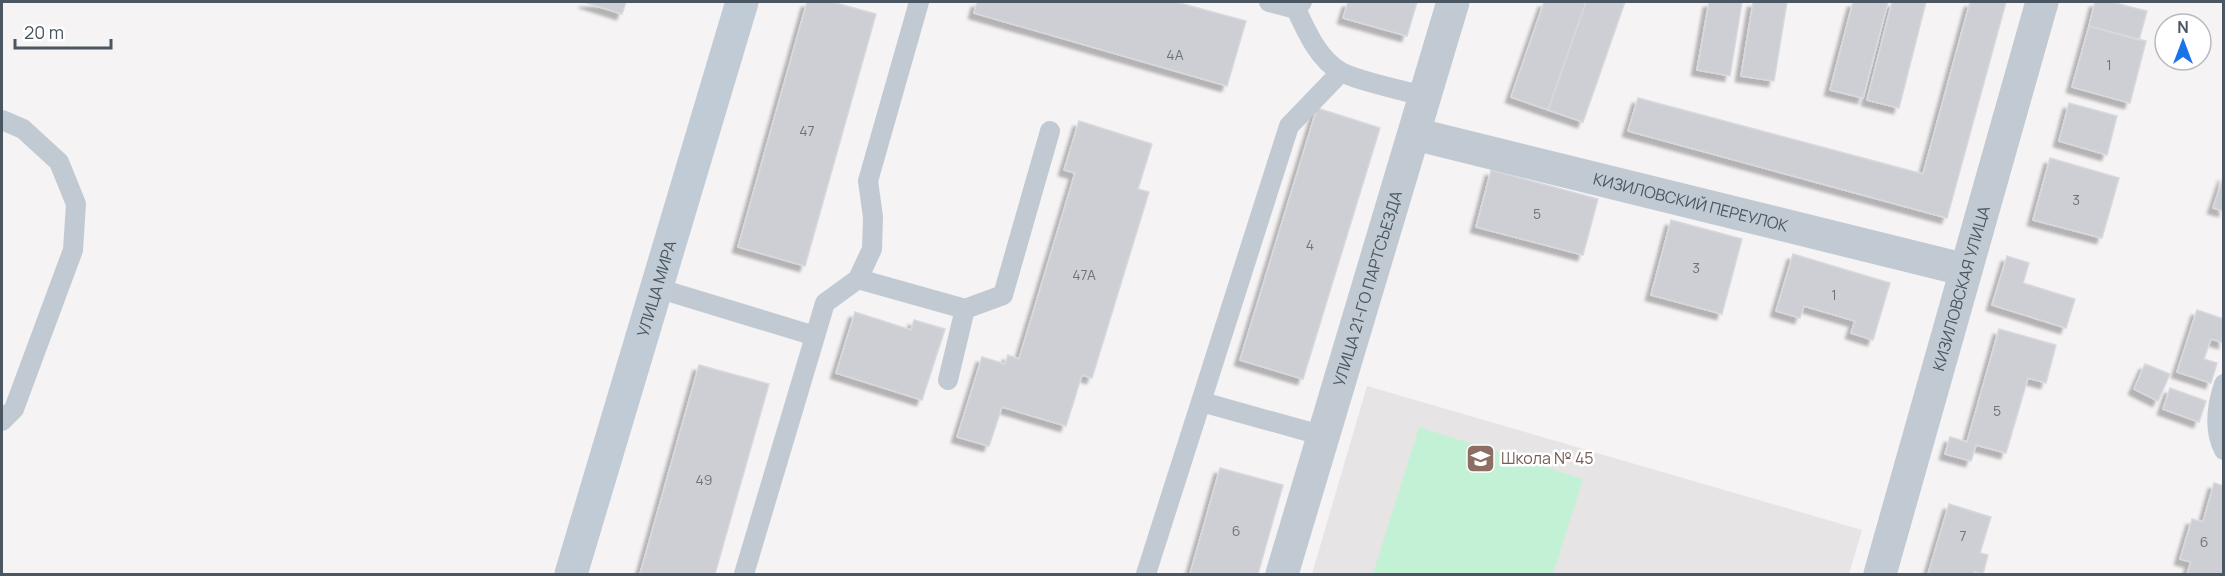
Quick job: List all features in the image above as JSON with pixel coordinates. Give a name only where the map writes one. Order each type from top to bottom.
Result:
[{"type":"street","name":"УЛИЦА МИРА","points":[[571,574],[742,2]]},
{"type":"street","name":"УЛИЦА 21-ГО ПАРТСЪЕЗДА","points":[[1282,574],[1453,2]]},
{"type":"street","name":"КИЗИЛОВСКАЯ УЛИЦА","points":[[1880,574],[2042,2]]},
{"type":"street","name":"КИЗИЛОВСКИЙ ПЕРЕУЛОК","points":[[1415,134],[1966,270]]},
{"type":"lane","points":[[744,574],[825,303],[858,279],[872,249],[873,217],[868,181],[919,2]]},
{"type":"lane","points":[[1269,2],[1299,5],[1317,49],[1341,72],[1426,97]]},
{"type":"lane","points":[[1146,574],[1203,402],[1288,126],[1341,72]]},
{"type":"lane","points":[[2,120],[23,129],[58,162],[76,204],[73,250],[14,409],[2,421]]},
{"type":"lane","points":[[858,279],[965,309],[1003,295],[1050,131]]},
{"type":"lane","points":[[657,288],[815,336]]},
{"type":"lane","points":[[948,380],[965,309]]},
{"type":"lane","points":[[2223,384],[2218,404],[2217,429],[2223,450]]},
{"type":"lane","points":[[1203,402],[1324,436]]},
{"type":"shaded area","name":"Школа № 45","points":[[1367,386],[1862,530],[1849,574],[1312,574]]},
{"type":"green space","points":[[1419,427],[1583,479],[1553,574],[1373,574]]},
{"type":"building","points":[[584,2],[626,2],[622,14]]},
{"type":"building","points":[[807,2],[832,2],[876,14],[805,266],[738,247]]},
{"type":"building","points":[[977,2],[1176,2],[1246,21],[1227,86],[974,13]]},
{"type":"building","points":[[1348,2],[1417,2],[1407,36],[1343,18]]},
{"type":"building","points":[[1544,2],[1586,2],[1548,110],[1511,97]]},
{"type":"building","points":[[1586,2],[1625,2],[1583,122],[1548,110]]},
{"type":"building","points":[[1709,2],[1742,2],[1730,76],[1697,70]]},
{"type":"building","points":[[1753,2],[1787,2],[1774,81],[1741,76]]},
{"type":"building","points":[[1853,2],[1888,2],[1863,98],[1830,90]]},
{"type":"building","points":[[1892,2],[1926,2],[1899,108],[1867,100]]},
{"type":"building","points":[[1970,2],[2006,2],[1947,218],[1628,131],[1638,98],[1923,174]]},
{"type":"building","points":[[2095,2],[2111,2],[2147,11],[2139,40],[2089,26]]},
{"type":"building","points":[[2089,26],[2146,41],[2130,103],[2072,87]]},
{"type":"building","points":[[2069,103],[2117,116],[2107,155],[2059,141]]},
{"type":"building","points":[[1317,108],[1380,128],[1303,379],[1240,360]]},
{"type":"building","points":[[1079,121],[1152,144],[1138,189],[1149,192],[1092,378],[1082,375],[1066,426],[1002,407],[989,446],[957,437],[982,357],[1005,364],[1008,355],[1019,359],[1075,173],[1064,170]]},
{"type":"building","points":[[2050,158],[2119,178],[2102,238],[2033,220]]},
{"type":"building","points":[[1491,170],[1598,199],[1583,255],[1476,227]]},
{"type":"building","points":[[2224,175],[2224,211],[2213,208]]},
{"type":"building","points":[[1671,220],[1742,239],[1722,314],[1651,295]]},
{"type":"building","points":[[1793,254],[1890,283],[1873,340],[1851,333],[1855,321],[1804,306],[1800,318],[1776,311]]},
{"type":"building","points":[[2007,256],[2029,263],[2023,283],[2075,299],[2066,328],[1992,305]]},
{"type":"building","points":[[2197,310],[2224,319],[2224,343],[2211,339],[2204,359],[2217,363],[2211,383],[2177,372]]},
{"type":"building","points":[[855,312],[911,330],[914,320],[945,329],[922,400],[836,373]]},
{"type":"building","points":[[1999,329],[2056,345],[2046,383],[2028,378],[2006,453],[1976,445],[1971,461],[1945,454],[1950,437],[1967,442]]},
{"type":"building","points":[[2145,364],[2170,374],[2158,401],[2134,389]]},
{"type":"building","points":[[699,365],[769,384],[715,574],[640,574]]},
{"type":"building","points":[[2170,388],[2206,401],[2199,422],[2163,409]]},
{"type":"building","points":[[1220,468],[1283,485],[1258,574],[1190,574]]},
{"type":"building","points":[[2214,483],[2224,486],[2224,574],[2187,574],[2191,562],[2180,559],[2192,519],[2203,522]]},
{"type":"building","points":[[1949,504],[1991,517],[1980,553],[1988,555],[1983,574],[1974,571],[1974,574],[1928,574]]},
{"type":"place","name":"Школа № 45","points":[[1480,458]]}]
